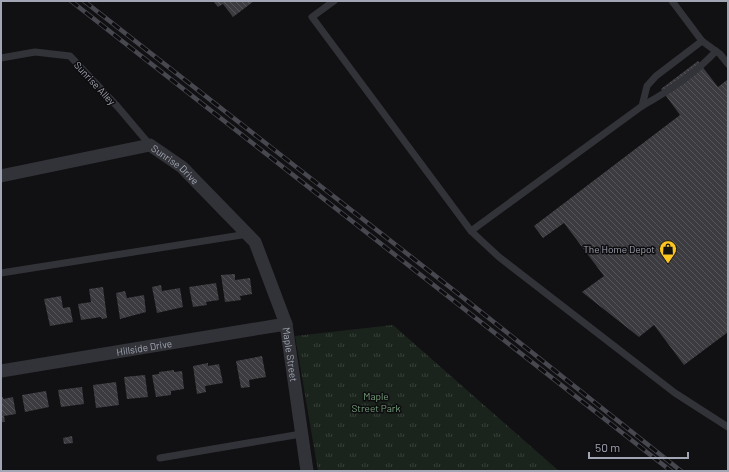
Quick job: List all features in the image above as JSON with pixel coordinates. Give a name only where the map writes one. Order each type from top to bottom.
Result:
[{"type":"street","name":"Sunrise Drive","points":[[1,176],[150,145],[182,167],[251,238]]},
{"type":"street","name":"Maple Street","points":[[251,238],[286,324],[306,471]]},
{"type":"street","name":"Hillside Drive","points":[[1,371],[286,324]]},
{"type":"lane","points":[[334,1],[312,17],[471,231],[499,258],[668,388],[727,424]]},
{"type":"lane","points":[[672,1],[702,41],[716,51],[728,64]]},
{"type":"lane","points":[[642,106],[647,86],[656,76],[702,41]]},
{"type":"lane","points":[[471,231],[642,106],[665,94],[702,66],[716,51]]},
{"type":"lane","name":"Sunrise Alley","points":[[1,58],[35,52],[70,56],[117,106],[150,145]]},
{"type":"lane","points":[[1,273],[251,238]]},
{"type":"lane","points":[[160,458],[302,434]]},
{"type":"green space","name":"Maple Street Park","points":[[393,325],[559,471],[318,471],[295,336]]},
{"type":"building","points":[[213,1],[254,1],[233,17],[223,4],[218,7]]},
{"type":"building","name":"The Home Depot","points":[[698,61],[718,87],[727,80],[728,81],[728,332],[684,365],[654,325],[639,337],[582,292],[604,276],[564,223],[543,238],[534,226],[680,115],[661,89]]},
{"type":"building","points":[[235,274],[235,280],[250,278],[252,294],[240,296],[241,300],[225,302],[221,275]]},
{"type":"building","points":[[216,283],[219,300],[206,302],[207,305],[193,307],[189,287]]},
{"type":"building","points":[[161,285],[162,291],[180,288],[183,307],[157,313],[152,287]]},
{"type":"building","points":[[103,287],[107,318],[102,319],[101,317],[81,320],[78,304],[91,302],[89,289]]},
{"type":"building","points":[[125,291],[127,298],[144,295],[146,312],[120,319],[116,293]]},
{"type":"building","points":[[61,296],[63,308],[70,307],[73,322],[50,326],[44,299]]},
{"type":"building","points":[[262,356],[266,377],[249,380],[250,387],[241,388],[236,361]]},
{"type":"building","points":[[208,363],[208,366],[219,364],[223,383],[205,386],[206,392],[197,394],[193,366]]},
{"type":"building","points":[[174,370],[174,372],[182,371],[184,389],[171,391],[171,395],[156,397],[152,375],[159,374],[159,372]]},
{"type":"building","points":[[145,375],[148,397],[127,399],[124,377]]},
{"type":"building","points":[[116,382],[119,405],[96,408],[93,385]]},
{"type":"building","points":[[82,387],[84,404],[61,407],[58,390]]},
{"type":"building","points":[[46,391],[49,407],[25,412],[22,395]]},
{"type":"building","points":[[1,397],[3,397],[3,399],[13,397],[16,414],[4,416],[5,422],[1,422]]},
{"type":"building","points":[[72,436],[73,443],[64,444],[63,438]]},
{"type":"railway","points":[[71,1],[671,471]]},
{"type":"railway","points":[[84,1],[456,292],[681,471]]},
{"type":"place","name":"The Home Depot","points":[[668,264]]}]
